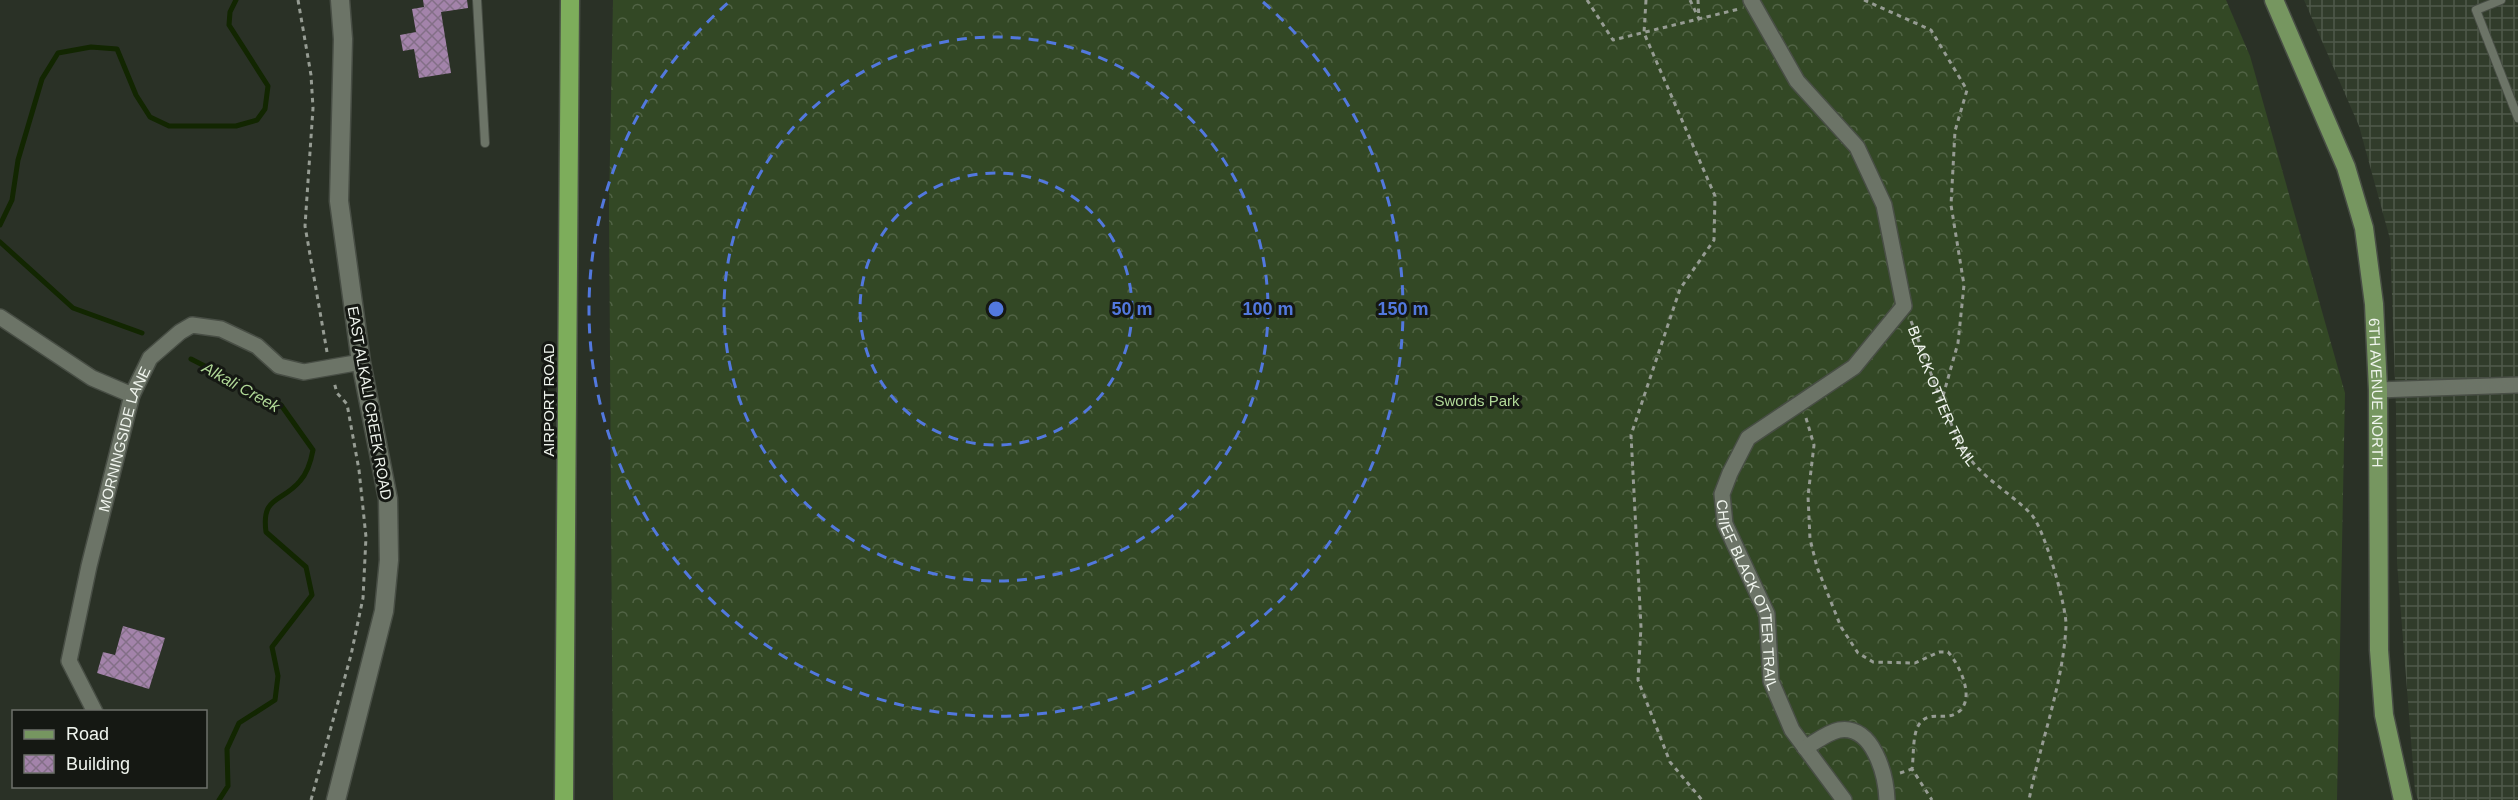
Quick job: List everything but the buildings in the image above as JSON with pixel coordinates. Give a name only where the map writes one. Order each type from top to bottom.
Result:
[{"type":"highway","name":"AIRPORT ROAD","points":[[564,800],[570,0]]},
{"type":"main road","name":"6TH AVENUE NORTH","points":[[2274,0],[2346,167],[2364,228],[2374,304],[2378,390],[2379,650],[2384,715],[2403,800]]},
{"type":"street","name":"EAST ALKALI CREEK ROAD","points":[[336,800],[384,611],[389,560],[388,499],[361,362],[339,201],[343,39],[340,0]]},
{"type":"street","name":"BLACK OTTER TRAIL","points":[[1751,3],[1797,81],[1857,147],[1884,204],[1904,306]]},
{"type":"street","name":"CHIEF BLACK OTTER TRAIL","points":[[1844,800],[1792,730],[1771,681],[1767,614],[1725,524],[1722,494],[1748,438],[1800,401],[1854,367],[1904,306]]},
{"type":"street","points":[[0,317],[92,378],[132,395]]},
{"type":"street","name":"MORNINGSIDE LANE","points":[[94,710],[69,661],[89,566],[132,395],[150,358],[180,332],[192,326],[221,329],[257,346],[279,366],[304,372],[361,362]]},
{"type":"street","points":[[2378,390],[2518,385]]},
{"type":"street","points":[[1805,748],[1839,730],[1858,733],[1873,747],[1887,789],[1887,800]]},
{"type":"lane","points":[[477,0],[485,142]]},
{"type":"lane","points":[[2501,0],[2476,10],[2518,118]]},
{"type":"path","points":[[298,0],[311,75],[313,108],[305,226],[331,369],[337,393],[347,404],[359,470],[366,537],[363,598],[351,656],[311,800]]},
{"type":"path","points":[[1587,0],[1613,40],[1699,19],[1751,3]]},
{"type":"path","points":[[1646,0],[1644,33],[1715,196],[1714,240],[1680,289],[1631,435],[1641,627],[1638,680],[1670,762],[1702,800]]},
{"type":"path","points":[[1690,0],[1699,19]]},
{"type":"path","points":[[1698,0],[1699,19]]},
{"type":"path","points":[[1864,0],[1931,30],[1967,90],[1955,131],[1951,205],[1964,285],[1958,343],[1942,397]]},
{"type":"path","name":"BLACK OTTER TRAIL","points":[[1904,306],[1964,449],[1999,488],[2033,516],[2054,566],[2066,625],[2050,716],[2037,759],[2029,800]]},
{"type":"path","points":[[1800,401],[1814,445],[1808,496],[1810,539],[1820,575],[1841,627],[1858,652],[1873,662],[1915,663],[1939,652],[1948,652],[1957,663],[1965,683],[1965,704],[1957,714],[1946,717],[1934,715],[1924,719],[1918,726],[1912,769],[1932,800]]},
{"type":"shaded area","points":[[2304,0],[2518,0],[2518,800],[2418,800],[2415,791],[2397,563],[2396,409],[2390,239],[2359,126]]},
{"type":"green space","name":"Swords Park","points":[[613,0],[2226,0],[2250,56],[2345,393],[2337,800],[613,800],[609,206]]},
{"type":"waterway","name":"Alkali Creek","points":[[0,225],[12,200],[18,160],[42,79],[58,53],[91,47],[117,49],[136,95],[150,117],[169,126],[236,126],[257,120],[265,109],[268,86],[229,25],[230,12],[236,0]]},
{"type":"waterway","name":"Alkali Creek","points":[[0,242],[73,308],[142,333]]},
{"type":"waterway","name":"Alkali Creek","points":[[191,359],[281,405],[313,450],[303,478],[270,505],[265,520],[266,532],[306,567],[312,595],[272,647],[278,676],[275,700],[239,723],[227,749],[228,786],[219,800]]}]
